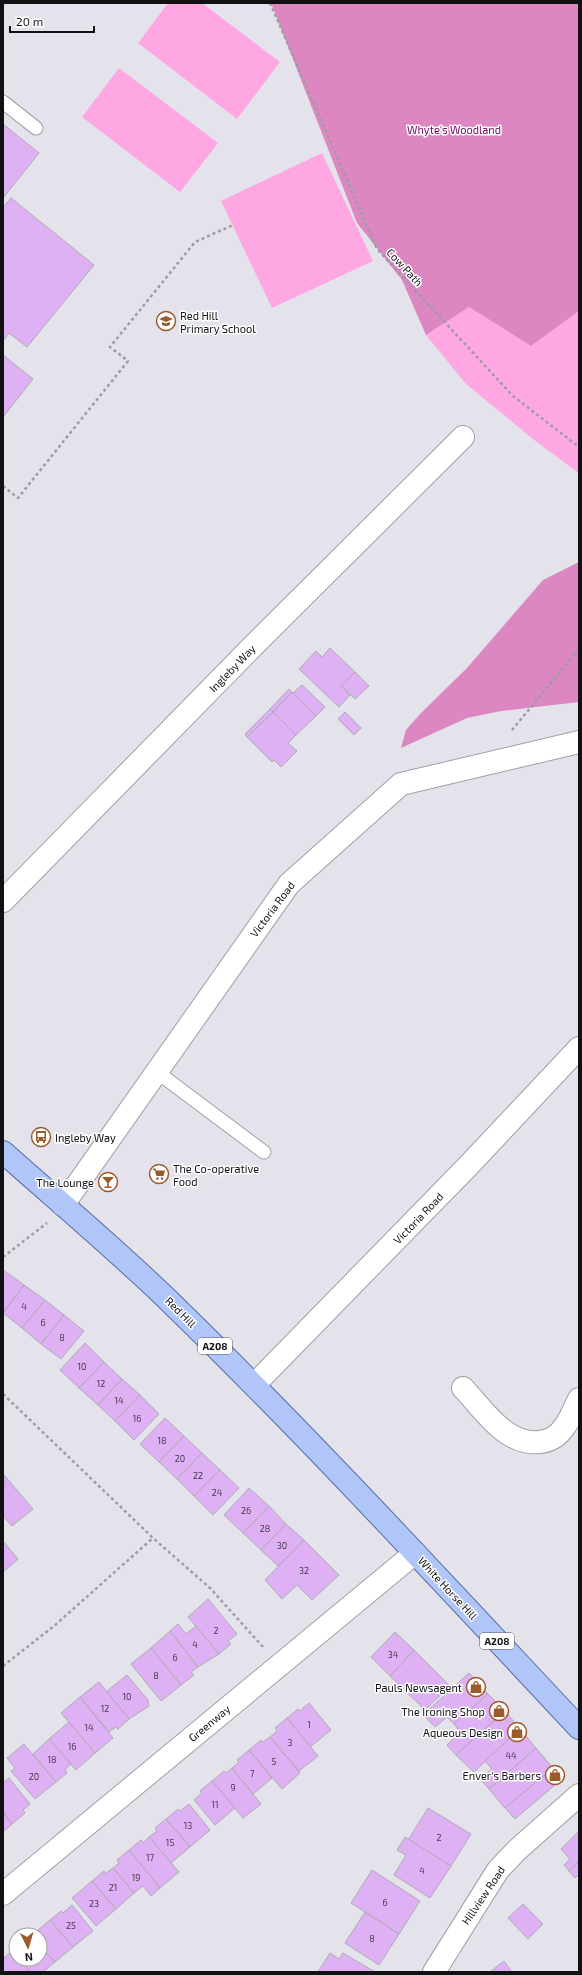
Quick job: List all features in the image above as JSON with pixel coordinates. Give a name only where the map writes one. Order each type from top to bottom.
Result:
[{"type":"main road","name":"Red Hill","points":[[3,1152],[164,1295],[254,1385],[415,1553]]},
{"type":"main road","name":"White Horse Hill","points":[[415,1553],[579,1728]]},
{"type":"street","name":"Ingleby Way","points":[[3,902],[253,646],[463,437]]},
{"type":"street","name":"Victoria Road","points":[[64,1207],[289,884],[401,784],[579,742]]},
{"type":"street","name":"Victoria Road","points":[[254,1385],[469,1165],[579,1048]]},
{"type":"street","points":[[463,1388],[508,1435],[520,1442],[533,1443],[556,1437],[565,1426],[579,1399]]},
{"type":"street","name":"Greenway","points":[[3,1894],[415,1553]]},
{"type":"street","name":"Hillview Road","points":[[434,1972],[498,1870],[517,1850],[579,1795]]},
{"type":"lane","points":[[3,102],[36,128]]},
{"type":"lane","points":[[157,1072],[264,1152]]},
{"type":"path","name":"Cow Path","points":[[270,3],[377,249],[513,396],[579,447]]},
{"type":"path","points":[[3,486],[18,498],[128,361],[110,347],[195,242],[233,225]]},
{"type":"path","points":[[509,734],[579,649]]},
{"type":"path","points":[[3,1257],[64,1207]]},
{"type":"path","points":[[3,1394],[153,1538],[210,1588],[279,1665]]},
{"type":"path","points":[[3,1666],[54,1626],[153,1538]]},
{"type":"shaded area","points":[[168,3],[202,3],[280,62],[237,119],[138,43]]},
{"type":"shaded area","points":[[119,68],[218,143],[180,192],[82,117]]},
{"type":"shaded area","points":[[322,153],[373,261],[272,308],[221,201]]},
{"type":"shaded area","points":[[469,307],[531,346],[579,311],[579,473],[538,443],[466,384],[426,335]]},
{"type":"green space","name":"Whyte's Woodland","points":[[271,3],[579,3],[579,311],[531,346],[469,307],[426,335],[402,280],[357,223]]},
{"type":"green space","points":[[579,562],[579,702],[501,711],[467,718],[401,748],[406,730],[420,714],[467,668],[543,580]]},
{"type":"building","points":[[3,124],[39,153],[3,198]]},
{"type":"building","points":[[11,198],[94,265],[27,347],[9,333],[3,341],[3,207]]},
{"type":"building","points":[[3,355],[33,379],[3,417]]},
{"type":"building","points":[[330,648],[355,672],[341,686],[350,695],[339,707],[299,669],[316,651],[322,657]]},
{"type":"building","points":[[355,672],[369,686],[355,699],[341,686]]},
{"type":"building","points":[[302,685],[325,707],[316,716],[293,693]]},
{"type":"building","points":[[289,689],[292,692],[273,712],[270,709]]},
{"type":"building","points":[[292,692],[316,716],[296,735],[273,712]]},
{"type":"building","points":[[270,709],[273,712],[247,737],[245,734]]},
{"type":"building","points":[[273,712],[296,735],[288,743],[297,751],[281,767],[274,760],[272,762],[247,737]]},
{"type":"building","points":[[345,712],[361,728],[354,735],[338,719]]},
{"type":"building","points":[[3,1270],[24,1285],[3,1313]]},
{"type":"building","points":[[24,1285],[45,1300],[22,1328],[3,1313]]},
{"type":"building","points":[[45,1300],[64,1315],[41,1344],[22,1328]]},
{"type":"building","points":[[64,1315],[84,1331],[61,1359],[41,1344]]},
{"type":"building","points":[[85,1343],[104,1362],[79,1388],[60,1370]]},
{"type":"building","points":[[104,1362],[122,1379],[98,1405],[79,1388]]},
{"type":"building","points":[[122,1379],[140,1395],[115,1421],[98,1405]]},
{"type":"building","points":[[140,1395],[159,1414],[134,1440],[115,1421]]},
{"type":"building","points":[[165,1418],[184,1436],[159,1462],[140,1444]]},
{"type":"building","points":[[184,1436],[202,1453],[177,1479],[159,1462]]},
{"type":"building","points":[[202,1453],[220,1470],[194,1496],[177,1479]]},
{"type":"building","points":[[220,1470],[239,1488],[213,1515],[194,1496]]},
{"type":"building","points":[[4,1475],[33,1509],[12,1526],[3,1516]]},
{"type":"building","points":[[249,1488],[269,1506],[243,1533],[224,1515]]},
{"type":"building","points":[[269,1506],[286,1524],[261,1550],[243,1533]]},
{"type":"building","points":[[286,1524],[304,1540],[278,1566],[261,1550]]},
{"type":"building","points":[[304,1540],[339,1575],[312,1600],[297,1585],[282,1599],[265,1580]]},
{"type":"building","points":[[3,1541],[18,1559],[3,1572]]},
{"type":"building","points":[[208,1599],[237,1634],[228,1641],[231,1644],[219,1654],[188,1617]]},
{"type":"building","points":[[178,1624],[186,1634],[196,1626],[219,1654],[198,1667],[170,1631]]},
{"type":"building","points":[[170,1631],[198,1667],[191,1672],[194,1675],[181,1685],[151,1648]]},
{"type":"building","points":[[395,1632],[414,1650],[390,1676],[371,1657]]},
{"type":"building","points":[[151,1648],[181,1685],[161,1701],[131,1664]]},
{"type":"building","points":[[414,1650],[450,1686],[425,1710],[390,1676]]},
{"type":"building","points":[[469,1673],[488,1694],[454,1724],[447,1717],[435,1727],[423,1715]]},
{"type":"building","points":[[127,1675],[148,1700],[149,1706],[129,1719],[106,1692]]},
{"type":"building","points":[[99,1682],[129,1719],[118,1729],[116,1727],[109,1732],[80,1697]]},
{"type":"building","points":[[488,1694],[505,1711],[456,1755],[447,1745],[460,1732],[454,1724]]},
{"type":"building","points":[[80,1697],[113,1738],[95,1753],[61,1713]]},
{"type":"building","points":[[309,1703],[331,1730],[310,1747],[287,1718],[298,1709],[300,1711]]},
{"type":"building","points":[[505,1711],[520,1729],[474,1772],[456,1755]]},
{"type":"building","points":[[287,1718],[318,1756],[299,1771],[270,1737],[277,1731],[275,1728]]},
{"type":"building","points":[[69,1722],[95,1753],[76,1770],[49,1739]]},
{"type":"building","points":[[520,1729],[536,1748],[489,1789],[480,1779],[492,1769],[485,1761]]},
{"type":"building","points":[[270,1737],[300,1773],[282,1789],[249,1750],[261,1740],[263,1742]]},
{"type":"building","points":[[49,1739],[71,1764],[65,1770],[67,1773],[56,1782],[33,1754]]},
{"type":"building","points":[[24,1744],[56,1782],[35,1799],[11,1771],[15,1768],[7,1758]]},
{"type":"building","points":[[536,1748],[553,1768],[505,1808],[489,1789]]},
{"type":"building","points":[[249,1750],[272,1778],[253,1794],[232,1768],[239,1762],[237,1760]]},
{"type":"building","points":[[232,1768],[261,1804],[243,1818],[212,1781],[224,1771],[226,1773]]},
{"type":"building","points":[[553,1768],[562,1779],[515,1819],[505,1808]]},
{"type":"building","points":[[9,1778],[30,1804],[23,1810],[25,1813],[12,1824],[3,1812],[3,1783]]},
{"type":"building","points":[[212,1781],[235,1808],[215,1825],[194,1800],[202,1793],[200,1791]]},
{"type":"building","points":[[189,1804],[210,1830],[190,1847],[166,1819],[178,1809],[180,1811]]},
{"type":"building","points":[[428,1808],[471,1834],[451,1866],[408,1840]]},
{"type":"building","points":[[3,1812],[12,1824],[3,1832]]},
{"type":"building","points":[[166,1819],[190,1847],[171,1863],[149,1837],[157,1831],[155,1828]]},
{"type":"building","points":[[579,1831],[579,1861],[569,1871],[564,1865],[570,1859],[561,1849]]},
{"type":"building","points":[[149,1837],[179,1872],[160,1888],[129,1850],[141,1840],[143,1843]]},
{"type":"building","points":[[405,1837],[451,1866],[430,1898],[394,1875],[406,1855],[397,1850]]},
{"type":"building","points":[[129,1850],[160,1888],[151,1896],[143,1886],[134,1893],[113,1868],[119,1863],[117,1860]]},
{"type":"building","points":[[579,1861],[579,1874],[575,1878],[569,1871]]},
{"type":"building","points":[[113,1868],[134,1893],[116,1909],[92,1881],[104,1871],[105,1874]]},
{"type":"building","points":[[372,1870],[420,1901],[399,1934],[351,1903]]},
{"type":"building","points":[[92,1881],[116,1909],[96,1926],[72,1898]]},
{"type":"building","points":[[523,1904],[543,1924],[528,1939],[508,1918]]},
{"type":"building","points":[[72,1905],[93,1931],[73,1947],[50,1920],[61,1911],[63,1913]]},
{"type":"building","points":[[365,1912],[399,1934],[379,1965],[345,1943]]},
{"type":"building","points":[[50,1920],[73,1947],[55,1962],[48,1955],[48,1927],[42,1927]]},
{"type":"building","points":[[330,1953],[339,1959],[343,1953],[375,1972],[318,1972]]},
{"type":"building","points":[[8,1955],[8,1967],[26,1967],[31,1972],[3,1972],[3,1959]]},
{"type":"building","points":[[48,1955],[55,1962],[43,1972],[31,1972],[26,1967],[48,1967]]},
{"type":"building","points":[[504,1961],[512,1972],[490,1972]]},
{"type":"place","name":"Red Hill Primary School","points":[[166,321]]},
{"type":"place","name":"Ingleby Way","points":[[41,1137]]},
{"type":"place","name":"The Co-operative Food","points":[[159,1174]]},
{"type":"place","name":"The Lounge","points":[[108,1182]]},
{"type":"place","name":"Pauls Newsagent","points":[[476,1687]]},
{"type":"place","name":"The Ironing Shop","points":[[499,1711]]},
{"type":"place","name":"Aqueous Design","points":[[517,1732]]},
{"type":"place","name":"Enver's Barbers","points":[[555,1775]]}]
